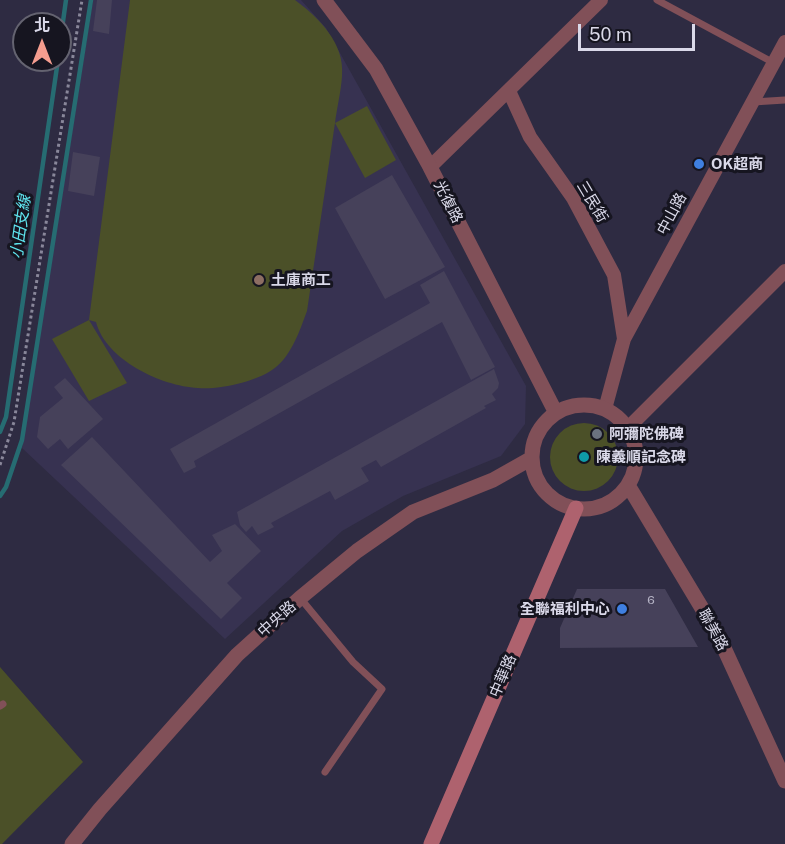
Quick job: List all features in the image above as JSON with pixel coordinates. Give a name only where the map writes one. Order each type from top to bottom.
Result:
[{"type":"main road","name":"中華路","points":[[431,844],[576,508]]},
{"type":"street","name":"光復路","points":[[324,0],[376,69],[430,167],[555,413]]},
{"type":"street","points":[[430,167],[602,0]]},
{"type":"street","name":"中山路","points":[[605,409],[624,339],[751,102],[777,64],[785,42]]},
{"type":"street","name":"三民街","points":[[509,91],[530,137],[573,198],[614,275],[624,339]]},
{"type":"street","points":[[628,428],[785,271]]},
{"type":"street","points":[[588,405],[605,409],[618,417],[628,428],[634,442],[637,457],[628,485],[618,496],[605,504],[591,508],[576,508],[559,502],[545,491],[536,475],[532,458],[535,441],[543,425],[555,413],[571,406],[588,405]]},
{"type":"street","name":"中央路","points":[[72,844],[100,809],[237,656],[300,598],[357,551],[413,512],[493,480],[532,458]]},
{"type":"street","name":"聯美路","points":[[628,485],[718,635],[785,781]]},
{"type":"lane","points":[[657,0],[777,64]]},
{"type":"lane","points":[[751,102],[785,100]]},
{"type":"lane","points":[[300,598],[353,662],[382,689],[325,772]]},
{"type":"path","points":[[0,465],[14,422],[82,0]]},
{"type":"shaded area","name":"土庫商工","points":[[93,0],[301,0],[326,28],[526,386],[525,424],[501,456],[403,496],[342,531],[225,639],[22,448]]},
{"type":"green space","points":[[130,0],[295,0],[329,32],[339,53],[342,76],[307,311],[287,355],[269,372],[239,384],[217,388],[183,386],[152,376],[123,359],[102,336],[96,322],[89,320]]},
{"type":"green space","points":[[367,106],[396,160],[365,178],[335,123]]},
{"type":"green space","points":[[89,320],[127,383],[89,401],[52,339]]},
{"type":"green space","points":[[584,423],[597,426],[608,433],[615,444],[618,457],[615,470],[608,481],[597,488],[584,491],[571,488],[560,481],[553,470],[550,457],[553,444],[560,433],[571,426]]},
{"type":"green space","points":[[0,667],[83,762],[2,844],[0,844]]},
{"type":"building","points":[[97,0],[112,0],[109,34],[93,31]]},
{"type":"building","points":[[73,152],[100,157],[94,196],[68,191]]},
{"type":"building","points":[[392,175],[445,267],[385,299],[335,208]]},
{"type":"building","points":[[444,271],[495,367],[471,380],[442,322],[194,461],[196,467],[184,473],[170,449],[430,303],[420,285]]},
{"type":"building","points":[[494,369],[499,383],[498,388],[492,394],[496,400],[484,406],[486,408],[381,467],[376,460],[361,468],[369,481],[335,500],[330,491],[271,523],[274,527],[258,535],[252,526],[246,532],[240,525],[237,512]]},
{"type":"building","points":[[65,378],[103,419],[68,449],[60,439],[48,449],[37,437],[40,417],[63,398],[54,387]]},
{"type":"building","points":[[92,437],[210,562],[222,551],[212,535],[235,524],[261,551],[227,583],[242,598],[221,619],[61,465]]},
{"type":"building","name":"全聯福利中心","points":[[577,589],[665,589],[698,647],[560,648],[560,628]]},
{"type":"waterway","name":"小田支線","points":[[64,12],[66,0]]},
{"type":"waterway","points":[[0,496],[6,487],[22,440],[91,0]]},
{"type":"waterway","name":"小田支線","points":[[0,432],[6,417],[56,72]]},
{"type":"place","name":"OK超商","points":[[699,164]]},
{"type":"place","name":"土庫商工","points":[[259,280]]},
{"type":"place","name":"阿彌陀佛碑","points":[[597,434]]},
{"type":"place","name":"陳義順記念碑","points":[[584,457]]},
{"type":"place","name":"全聯福利中心","points":[[622,609]]}]
